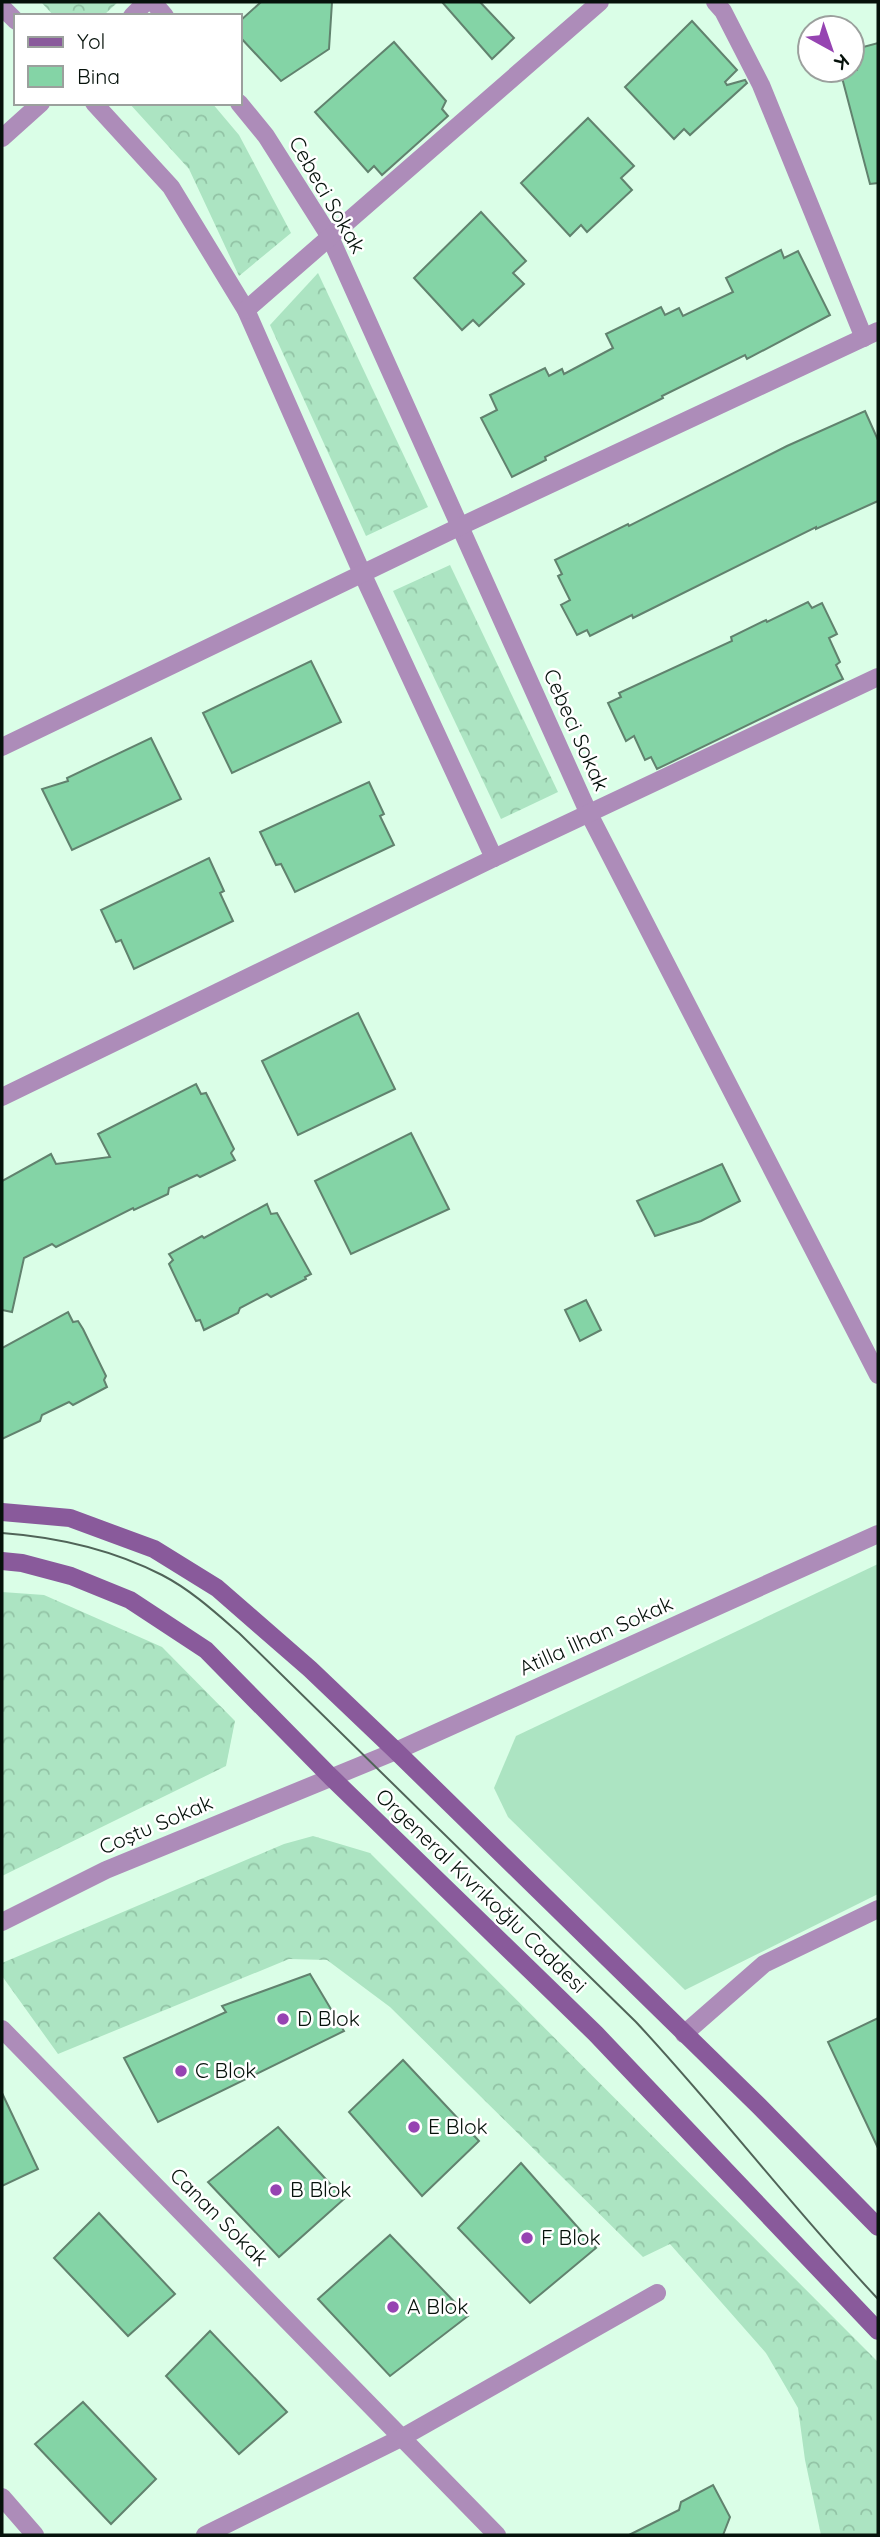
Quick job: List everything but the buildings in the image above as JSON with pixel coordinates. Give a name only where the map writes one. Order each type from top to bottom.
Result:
[{"type":"main road","points":[[2,1512],[70,1518],[154,1549],[218,1588],[310,1669],[396,1751],[878,2227]]},
{"type":"main road","name":"Orgeneral Kıvrıkoğlu Caddesi","points":[[2,1561],[22,1563],[71,1576],[130,1600],[206,1650],[331,1777],[596,2034],[878,2331]]},
{"type":"street","points":[[246,310],[600,2]]},
{"type":"street","points":[[2,747],[362,573],[871,334],[761,85],[723,11],[715,2]]},
{"type":"street","points":[[2,138],[39,105]]},
{"type":"street","points":[[96,105],[171,187],[246,310],[362,573],[494,858]]},
{"type":"street","name":"Cebeci Sokak","points":[[241,105],[266,136],[330,237],[589,814],[878,1375]]},
{"type":"street","points":[[2,1097],[494,858],[878,677]]},
{"type":"street","name":"Atilla İlhan Sokak","points":[[331,1777],[396,1751],[878,1534]]},
{"type":"street","name":"Coştu Sokak","points":[[2,1922],[106,1870],[331,1777]]},
{"type":"street","points":[[684,2034],[764,1964],[878,1909]]},
{"type":"street","name":"Canan Sokak","points":[[2,2029],[497,2535]]},
{"type":"street","points":[[205,2535],[403,2437],[657,2293]]},
{"type":"street","points":[[2,2497],[35,2535]]},
{"type":"green space","points":[[41,2],[118,2],[105,14],[52,14]]},
{"type":"green space","points":[[131,105],[214,105],[239,135],[291,233],[239,276],[189,169]]},
{"type":"green space","points":[[318,273],[428,507],[366,536],[270,325]]},
{"type":"green space","points":[[450,565],[558,792],[501,819],[393,591]]},
{"type":"green space","points":[[878,1564],[878,1894],[685,1990],[508,1817],[494,1788],[516,1736]]},
{"type":"green space","points":[[2,1592],[44,1595],[162,1647],[235,1721],[226,1766],[2,1876]]},
{"type":"green space","points":[[313,1836],[370,1853],[878,2362],[878,2535],[821,2535],[805,2460],[798,2408],[766,2353],[670,2244],[643,2257],[390,2007],[327,1960],[289,1959],[58,2054],[2,1976],[2,1963],[284,1844]]},
{"type":"tram line","points":[[2,1533],[84,1546],[124,1558],[183,1587],[230,1625],[636,2022],[878,2299]]},
{"type":"place","name":"D Blok","points":[[283,2019]]},
{"type":"place","name":"C Blok","points":[[181,2071]]},
{"type":"place","name":"E Blok","points":[[414,2127]]},
{"type":"place","name":"B Blok","points":[[276,2190]]},
{"type":"place","name":"F Blok","points":[[527,2238]]},
{"type":"place","name":"A Blok","points":[[393,2307]]}]
